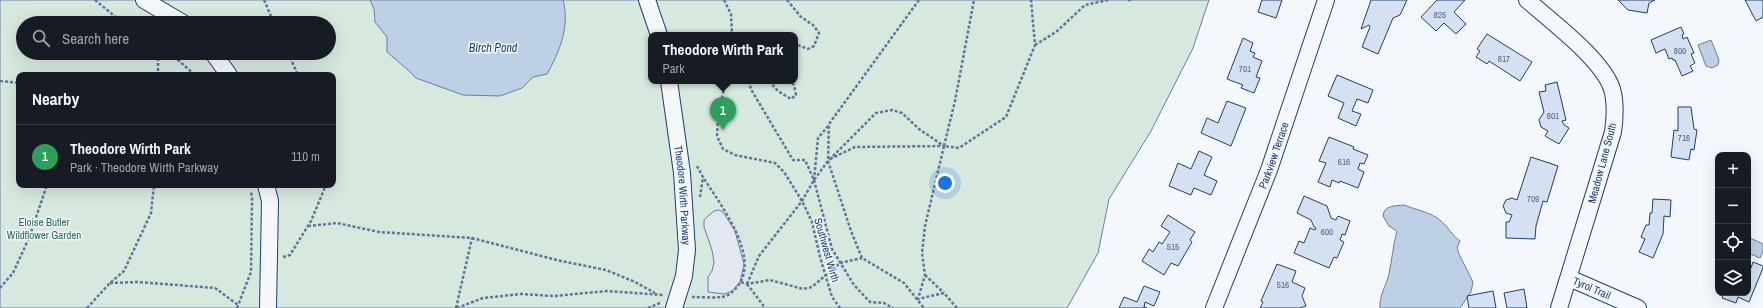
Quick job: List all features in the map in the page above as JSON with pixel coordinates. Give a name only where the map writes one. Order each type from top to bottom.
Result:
[{"type":"street","points":[[144,0],[171,16]]},
{"type":"street","points":[[647,0],[658,32]]},
{"type":"street","name":"Parkview Terrace","points":[[1214,308],[1269,170],[1326,0]]},
{"type":"street","name":"Meadow Lane South","points":[[1528,0],[1597,63],[1606,76],[1612,89],[1615,107],[1613,132],[1559,308]]},
{"type":"street","points":[[218,60],[227,72]]},
{"type":"street","name":"Theodore Wirth Parkway","points":[[669,84],[682,173],[688,250],[684,276],[676,302]]},
{"type":"street","points":[[267,188],[270,201],[268,308]]},
{"type":"street","name":"Tyrol Trail","points":[[1568,278],[1638,308]]},
{"type":"path","points":[[95,0],[115,16]]},
{"type":"path","points":[[264,0],[271,16]]},
{"type":"path","points":[[724,0],[731,14],[732,32]]},
{"type":"path","points":[[787,0],[801,17],[813,25],[819,33],[814,46],[808,49],[798,45]]},
{"type":"path","points":[[814,180],[818,138],[919,0]]},
{"type":"path","points":[[918,299],[925,275],[922,253],[925,226],[955,102],[974,0]]},
{"type":"path","points":[[828,160],[855,147],[944,146],[959,148],[1006,117],[1035,45],[1031,0]]},
{"type":"path","points":[[1035,45],[1056,32],[1085,5],[1108,0]]},
{"type":"path","points":[[158,60],[158,72]]},
{"type":"path","points":[[178,60],[192,72]]},
{"type":"path","points":[[291,60],[297,72]]},
{"type":"path","points":[[0,81],[16,83]]},
{"type":"path","name":"Southwest Wirth","points":[[725,84],[722,98],[716,105],[718,116],[717,136],[722,149],[735,155],[775,163],[784,172],[802,201],[812,222],[825,276],[832,297],[840,308]]},
{"type":"path","name":"Southwest Wirth","points":[[749,84],[793,160],[805,160],[814,180],[832,249],[854,285],[870,302],[884,303],[893,308]]},
{"type":"path","points":[[772,84],[778,91],[791,99],[796,95],[793,84]]},
{"type":"path","points":[[747,284],[759,256],[802,201],[828,160],[876,113],[892,110],[902,113],[919,128],[944,146]]},
{"type":"path","points":[[829,124],[828,160],[850,231],[862,258],[904,283],[924,308]]},
{"type":"path","points":[[308,226],[337,224],[379,232],[472,238],[561,261],[606,270],[676,302],[723,297],[733,292],[741,282],[745,264],[737,231],[703,177]]},
{"type":"path","points":[[0,288],[13,273],[29,238],[46,188]]},
{"type":"path","points":[[87,308],[110,283],[124,271],[151,213],[154,188]]},
{"type":"path","points":[[110,283],[138,282],[215,288],[238,306],[250,272],[252,199],[250,188]]},
{"type":"path","points":[[250,272],[269,259],[290,255],[308,226],[325,188]]},
{"type":"path","points":[[457,308],[472,238]]},
{"type":"path","points":[[741,282],[747,284],[770,280],[804,289],[812,287],[840,263],[862,258]]},
{"type":"path","points":[[925,275],[944,292],[957,308]]},
{"type":"path","points":[[747,284],[764,308]]},
{"type":"path","points":[[457,308],[483,298],[521,294],[554,296],[607,291],[657,294]]},
{"type":"path","points":[[918,299],[944,292]]},
{"type":"green space","name":"Eloise Butler Wildflower Garden","points":[[0,0],[1209,0],[1193,48],[1151,131],[1109,199],[1098,253],[1067,308],[0,308]]},
{"type":"shaded area","points":[[719,210],[723,212],[735,231],[744,264],[740,282],[732,291],[724,294],[708,292],[708,277],[712,271],[714,262],[712,250],[704,227],[704,220],[714,211]]},
{"type":"water","name":"Birch Pond","points":[[370,0],[563,0],[565,10],[564,29],[560,47],[547,74],[533,77],[522,88],[500,96],[463,95],[416,78],[387,52],[387,37],[375,22],[374,9]]},
{"type":"water","points":[[1711,40],[1719,60],[1718,65],[1712,68],[1706,66],[1698,45]]},
{"type":"water","points":[[1404,205],[1428,213],[1437,218],[1444,223],[1460,241],[1457,248],[1473,282],[1471,292],[1460,308],[1380,308],[1382,295],[1389,274],[1397,231],[1389,226],[1383,216],[1385,210],[1388,208]]},
{"type":"water","points":[[1751,238],[1763,244],[1763,252],[1760,258],[1751,254]]},
{"type":"building","points":[[1262,0],[1282,0],[1276,18],[1258,12]]},
{"type":"building","points":[[1371,0],[1407,0],[1400,15],[1393,18],[1378,54],[1362,47],[1370,27],[1369,25],[1361,29]]},
{"type":"building","points":[[1437,0],[1465,0],[1454,12],[1466,24],[1456,34],[1444,23],[1436,31],[1421,17]]},
{"type":"building","points":[[1618,0],[1655,0],[1649,3],[1647,13],[1628,10]]},
{"type":"building","points":[[1745,0],[1763,0],[1763,17],[1756,21]]},
{"type":"building","points":[[1681,27],[1684,34],[1682,35],[1683,39],[1687,37],[1694,53],[1691,54],[1695,63],[1690,66],[1693,71],[1682,76],[1675,60],[1672,58],[1669,59],[1665,49],[1656,53],[1651,40]]},
{"type":"building","points":[[1487,34],[1532,62],[1520,81],[1489,61],[1487,64],[1476,57],[1480,51],[1477,49]]},
{"type":"building","points":[[1243,38],[1253,43],[1250,51],[1255,53],[1253,57],[1262,61],[1256,77],[1260,78],[1254,93],[1241,88],[1243,85],[1227,79]]},
{"type":"building","points":[[1337,75],[1373,90],[1368,103],[1357,99],[1352,111],[1361,114],[1356,126],[1338,118],[1344,103],[1328,96]]},
{"type":"building","points":[[1557,82],[1566,120],[1562,121],[1564,125],[1569,128],[1559,144],[1545,136],[1548,131],[1541,127],[1539,120],[1544,112],[1539,92],[1546,91],[1545,85]]},
{"type":"building","points":[[1227,101],[1246,108],[1231,146],[1201,133],[1207,118],[1218,123]]},
{"type":"building","points":[[1678,107],[1691,107],[1694,129],[1697,130],[1694,150],[1691,149],[1689,160],[1671,157],[1674,130],[1678,131]]},
{"type":"building","points":[[1329,137],[1354,147],[1353,149],[1368,155],[1364,164],[1360,163],[1358,169],[1364,172],[1358,188],[1340,181],[1339,183],[1332,180],[1330,187],[1318,182],[1326,163],[1319,161]]},
{"type":"building","points":[[1199,151],[1212,157],[1204,175],[1217,181],[1211,195],[1194,188],[1191,195],[1169,186],[1178,163],[1191,169]]},
{"type":"building","points":[[1531,157],[1558,166],[1547,202],[1543,201],[1536,226],[1535,239],[1506,238],[1506,222],[1509,222],[1512,215],[1506,213],[1503,206],[1506,200],[1512,198],[1517,200]]},
{"type":"building","points":[[1304,196],[1327,206],[1331,218],[1336,220],[1338,216],[1350,221],[1345,235],[1342,234],[1340,240],[1344,242],[1337,258],[1334,257],[1329,268],[1294,253],[1299,241],[1304,243],[1310,228],[1315,230],[1316,228],[1311,220],[1297,213]]},
{"type":"building","points":[[1653,199],[1671,200],[1670,217],[1664,216],[1663,234],[1653,258],[1639,252],[1645,239],[1641,237],[1646,225],[1649,225]]},
{"type":"building","points":[[1168,215],[1195,232],[1190,240],[1192,242],[1178,266],[1171,263],[1164,275],[1142,261],[1149,249],[1153,252],[1159,242],[1162,244],[1170,232],[1161,226]]},
{"type":"building","points":[[1753,262],[1763,266],[1749,302],[1738,297],[1736,303],[1722,298],[1723,296],[1751,296],[1751,268]]},
{"type":"building","points":[[1277,264],[1296,271],[1292,282],[1305,288],[1302,296],[1306,306],[1300,308],[1260,308],[1263,302],[1261,301]]},
{"type":"building","points":[[1144,286],[1160,292],[1154,306],[1145,302],[1144,307],[1147,308],[1119,308],[1124,297],[1137,302]]},
{"type":"building","points":[[1524,289],[1527,308],[1507,308],[1504,293]]},
{"type":"building","points":[[1493,291],[1496,308],[1469,308],[1467,296]]},
{"type":"place","name":"Theodore Wirth Park","points":[[723,130]]}]
